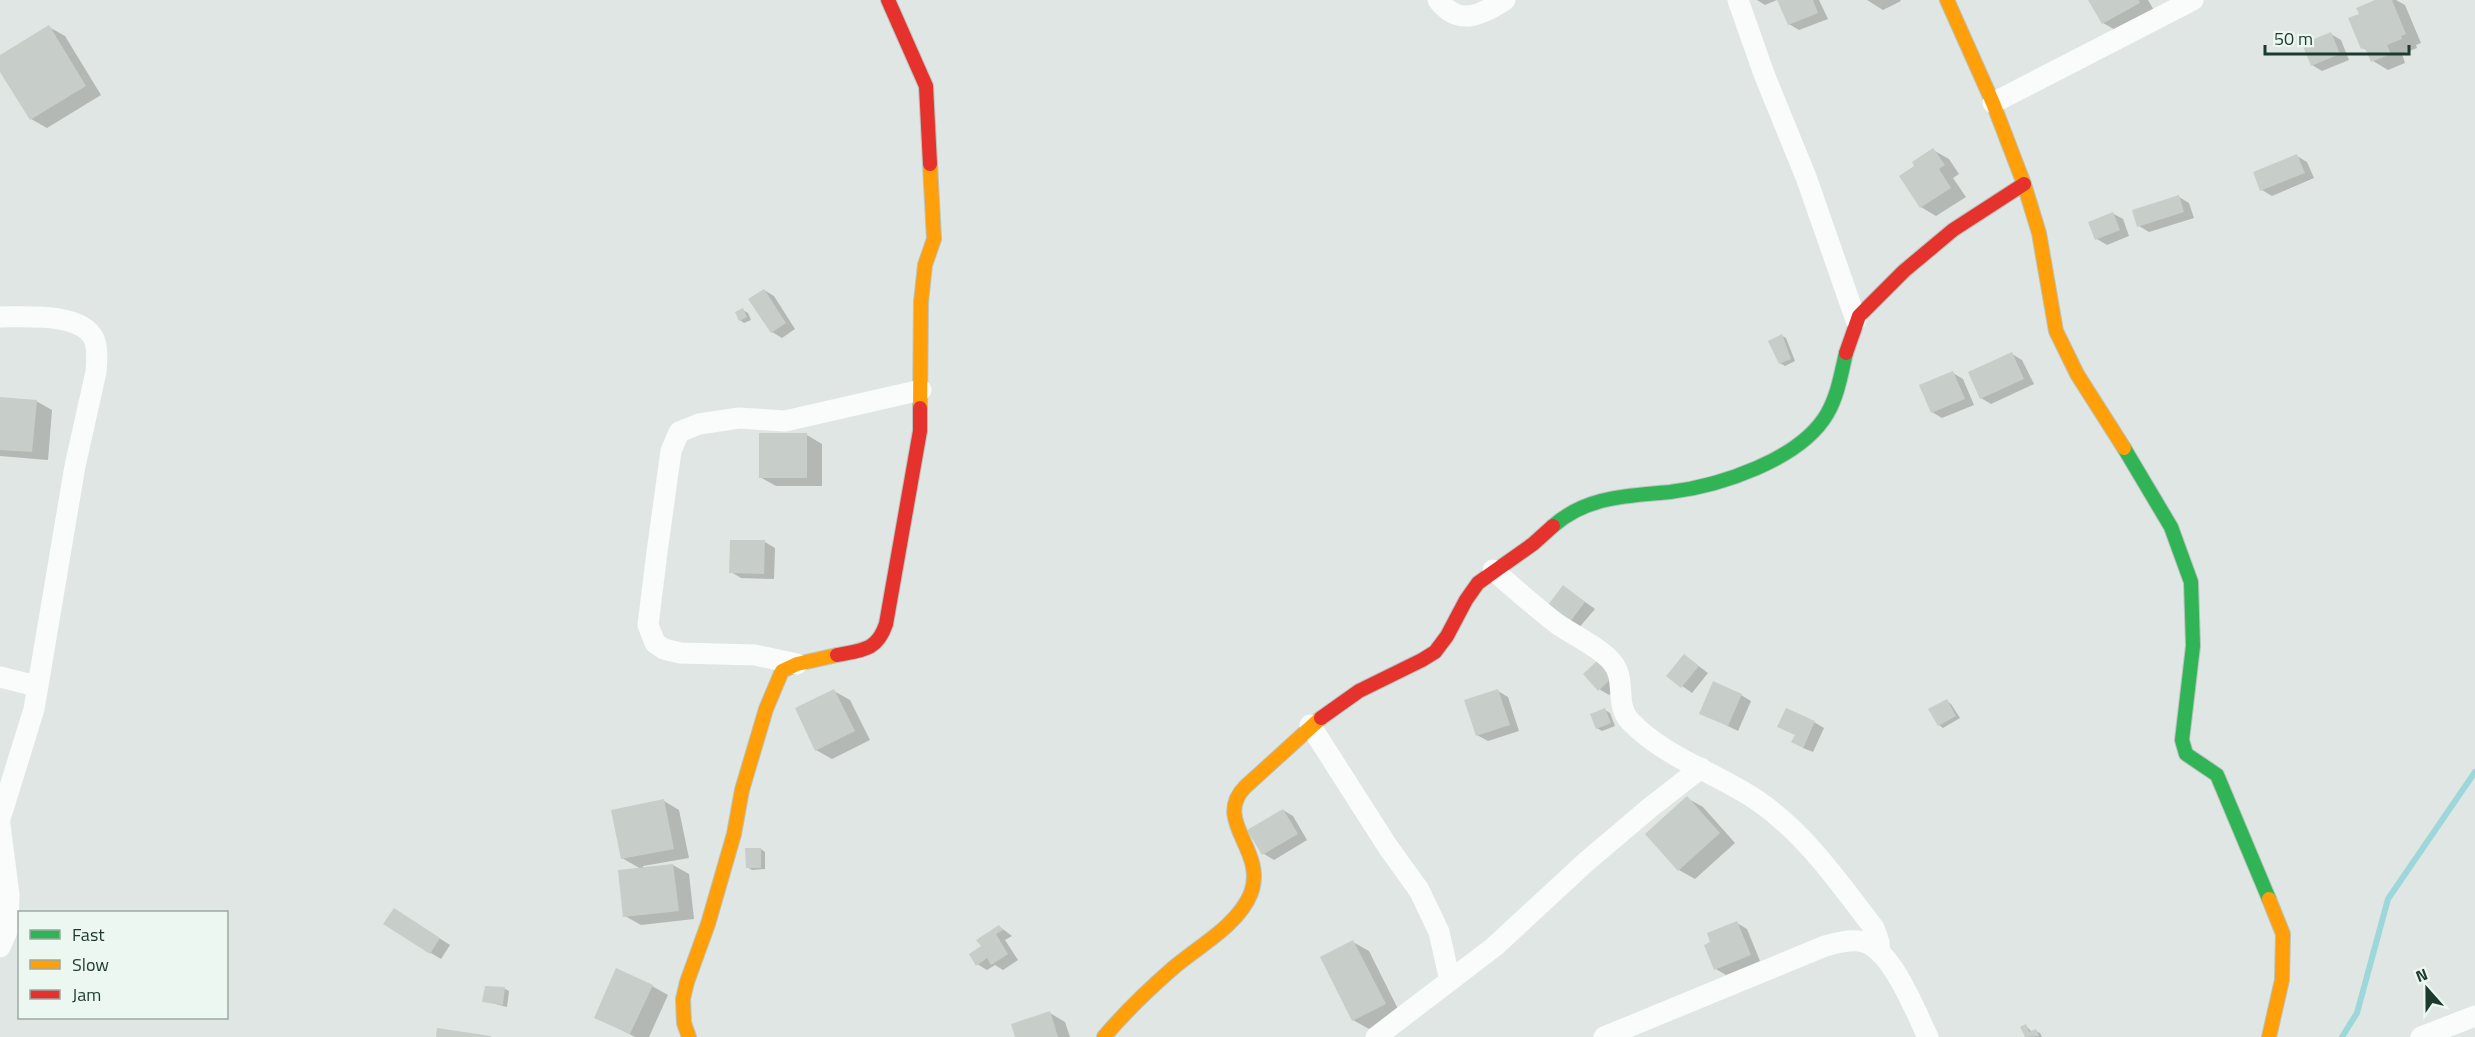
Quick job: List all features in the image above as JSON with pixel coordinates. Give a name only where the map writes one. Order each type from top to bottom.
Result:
[{"type":"street","points":[[689,1037],[684,1023],[683,999],[734,834],[742,790],[766,709],[782,671],[797,664],[870,648],[882,636],[886,624],[920,431],[921,302],[925,265],[934,238],[926,86],[888,0]]},
{"type":"street","points":[[1438,0],[1445,9],[1455,15],[1476,16],[1505,0]]},
{"type":"street","points":[[1738,0],[1764,74],[1806,177],[1856,320]]},
{"type":"street","points":[[1947,0],[1993,103],[2024,184],[2039,232],[2056,331],[2077,374],[2145,481],[2171,527],[2191,582],[2193,646],[2182,740],[2186,754],[2217,775],[2283,934],[2282,980],[2269,1037]]},
{"type":"street","points":[[1993,103],[2193,0]]},
{"type":"street","points":[[1104,1037],[1124,1013],[1242,908],[1254,883],[1255,864],[1234,821],[1231,812],[1232,805],[1239,792],[1310,725],[1327,711],[1373,682],[1431,656],[1443,645],[1463,604],[1476,585],[1493,570],[1533,544],[1580,506],[1599,500],[1684,490],[1729,481],[1765,466],[1816,428],[1825,418],[1836,395],[1856,320],[1921,254],[1970,216],[2024,184]]},
{"type":"street","points":[[0,317],[40,317],[68,321],[84,327],[94,338],[98,357],[75,466],[36,686],[34,709],[0,819]]},
{"type":"street","points":[[797,664],[755,655],[680,653],[664,649],[655,643],[648,625],[671,451],[679,432],[699,424],[739,418],[785,421],[921,390]]},
{"type":"street","points":[[1493,570],[1557,623],[1606,656],[1618,671],[1620,701],[1624,713],[1631,722],[1668,751],[1756,800],[1788,823],[1875,928],[1880,942],[1880,953]]},
{"type":"street","points":[[0,677],[36,686]]},
{"type":"street","points":[[1310,725],[1388,847],[1419,890],[1439,932],[1450,981]]},
{"type":"street","points":[[1376,1037],[1494,947],[1540,903],[1652,806],[1701,768]]},
{"type":"street","points":[[0,825],[9,895],[8,929],[0,947]]},
{"type":"street","points":[[1604,1037],[1825,946],[1860,940],[1890,962],[1928,1037]]},
{"type":"street","points":[[2421,1037],[2475,1016]]},
{"type":"building","points":[[1777,0],[1813,0],[1818,13],[1788,25]]},
{"type":"building","points":[[2088,0],[2139,0],[2140,3],[2102,24]]},
{"type":"building","points":[[2375,0],[2392,0],[2406,34],[2401,36],[2402,39],[2387,45],[2391,54],[2371,62],[2365,48],[2361,49],[2348,18],[2359,14],[2356,8]]},
{"type":"building","points":[[49,25],[86,86],[30,120],[0,72],[0,55]]},
{"type":"building","points":[[2331,32],[2340,54],[2311,66],[2302,44]]},
{"type":"building","points":[[1933,148],[1945,165],[1939,169],[1951,188],[1920,208],[1899,176],[1914,166],[1912,162]]},
{"type":"building","points":[[2297,154],[2305,173],[2260,191],[2253,172]]},
{"type":"building","points":[[2179,195],[2184,212],[2137,227],[2132,210]]},
{"type":"building","points":[[2113,212],[2120,230],[2095,240],[2088,222]]},
{"type":"building","points":[[764,289],[786,323],[771,333],[748,299]]},
{"type":"building","points":[[743,308],[747,317],[739,321],[735,312]]},
{"type":"building","points":[[1782,334],[1791,359],[1779,364],[1768,341]]},
{"type":"building","points":[[2012,352],[2024,379],[1980,399],[1968,372]]},
{"type":"building","points":[[1953,371],[1965,399],[1931,413],[1919,385]]},
{"type":"building","points":[[0,397],[37,400],[32,452],[0,450]]},
{"type":"building","points":[[759,433],[807,433],[807,478],[759,478]]},
{"type":"building","points":[[730,540],[765,540],[764,574],[729,573]]},
{"type":"building","points":[[1563,585],[1585,602],[1567,626],[1545,609]]},
{"type":"building","points":[[1684,654],[1699,666],[1681,688],[1666,676]]},
{"type":"building","points":[[1599,659],[1614,676],[1598,691],[1583,674]]},
{"type":"building","points":[[1713,681],[1742,694],[1728,726],[1699,714]]},
{"type":"building","points":[[834,689],[855,731],[815,751],[795,708]]},
{"type":"building","points":[[1498,689],[1510,725],[1476,736],[1464,700]]},
{"type":"building","points":[[1947,699],[1956,716],[1938,726],[1928,709]]},
{"type":"building","points":[[1605,708],[1611,723],[1596,729],[1590,714]]},
{"type":"building","points":[[1786,708],[1815,721],[1803,748],[1791,742],[1795,735],[1777,727]]},
{"type":"building","points":[[1687,796],[1720,833],[1678,871],[1645,834]]},
{"type":"building","points":[[664,799],[674,849],[621,859],[611,810]]},
{"type":"building","points":[[1283,809],[1298,834],[1262,855],[1247,830]]},
{"type":"building","points":[[745,848],[761,848],[761,868],[746,868]]},
{"type":"building","points":[[673,864],[679,911],[623,917],[618,870]]},
{"type":"building","points":[[394,908],[440,938],[430,954],[383,924]]},
{"type":"building","points":[[1737,921],[1751,955],[1714,970],[1704,945],[1710,942],[1707,933]]},
{"type":"building","points":[[999,925],[1003,930],[996,934],[1008,954],[991,965],[987,958],[976,966],[969,954],[981,946],[976,940]]},
{"type":"building","points":[[1353,940],[1386,1004],[1352,1021],[1320,957]]},
{"type":"building","points":[[616,968],[653,985],[630,1034],[594,1018]]},
{"type":"building","points":[[485,986],[505,987],[503,1005],[482,1002]]},
{"type":"building","points":[[1050,1011],[1058,1037],[1015,1037],[1011,1024]]},
{"type":"building","points":[[2026,1024],[2029,1032],[2036,1029],[2039,1036],[2025,1037],[2020,1027]]},
{"type":"building","points":[[437,1028],[491,1036],[491,1037],[436,1037]]},
{"type":"waterway","points":[[2342,1037],[2357,1013],[2388,899],[2475,772]]},
{"type":"traffic: fast","points":[[1553,526],[1566,516],[1594,503],[1711,484],[1757,468],[1778,457],[1798,445],[1815,430],[1827,414],[1837,392],[1846,353]]},
{"type":"traffic: fast","points":[[2124,448],[2171,527],[2191,582],[2193,646],[2182,740],[2186,754],[2217,775],[2269,899]]},
{"type":"traffic: slow","points":[[1947,0],[1993,103],[2024,184],[2039,233],[2056,331],[2077,374],[2124,448]]},
{"type":"traffic: slow","points":[[920,408],[921,302],[925,265],[934,239],[930,164]]},
{"type":"traffic: slow","points":[[689,1037],[684,1023],[683,999],[734,834],[742,790],[766,709],[782,671],[797,664],[837,655]]},
{"type":"traffic: slow","points":[[1104,1037],[1145,993],[1227,926],[1245,905],[1251,893],[1254,877],[1252,863],[1234,812],[1236,800],[1245,787],[1321,718]]},
{"type":"traffic: slow","points":[[2269,899],[2283,934],[2282,980],[2269,1037]]},
{"type":"traffic: jam","points":[[888,0],[926,86],[930,164]]},
{"type":"traffic: jam","points":[[1846,353],[1859,316],[1904,271],[1953,230],[2024,184]]},
{"type":"traffic: jam","points":[[837,655],[868,648],[878,640],[886,624],[920,431],[920,408]]},
{"type":"traffic: jam","points":[[1321,718],[1359,691],[1435,652],[1478,583],[1533,544],[1553,526]]}]
